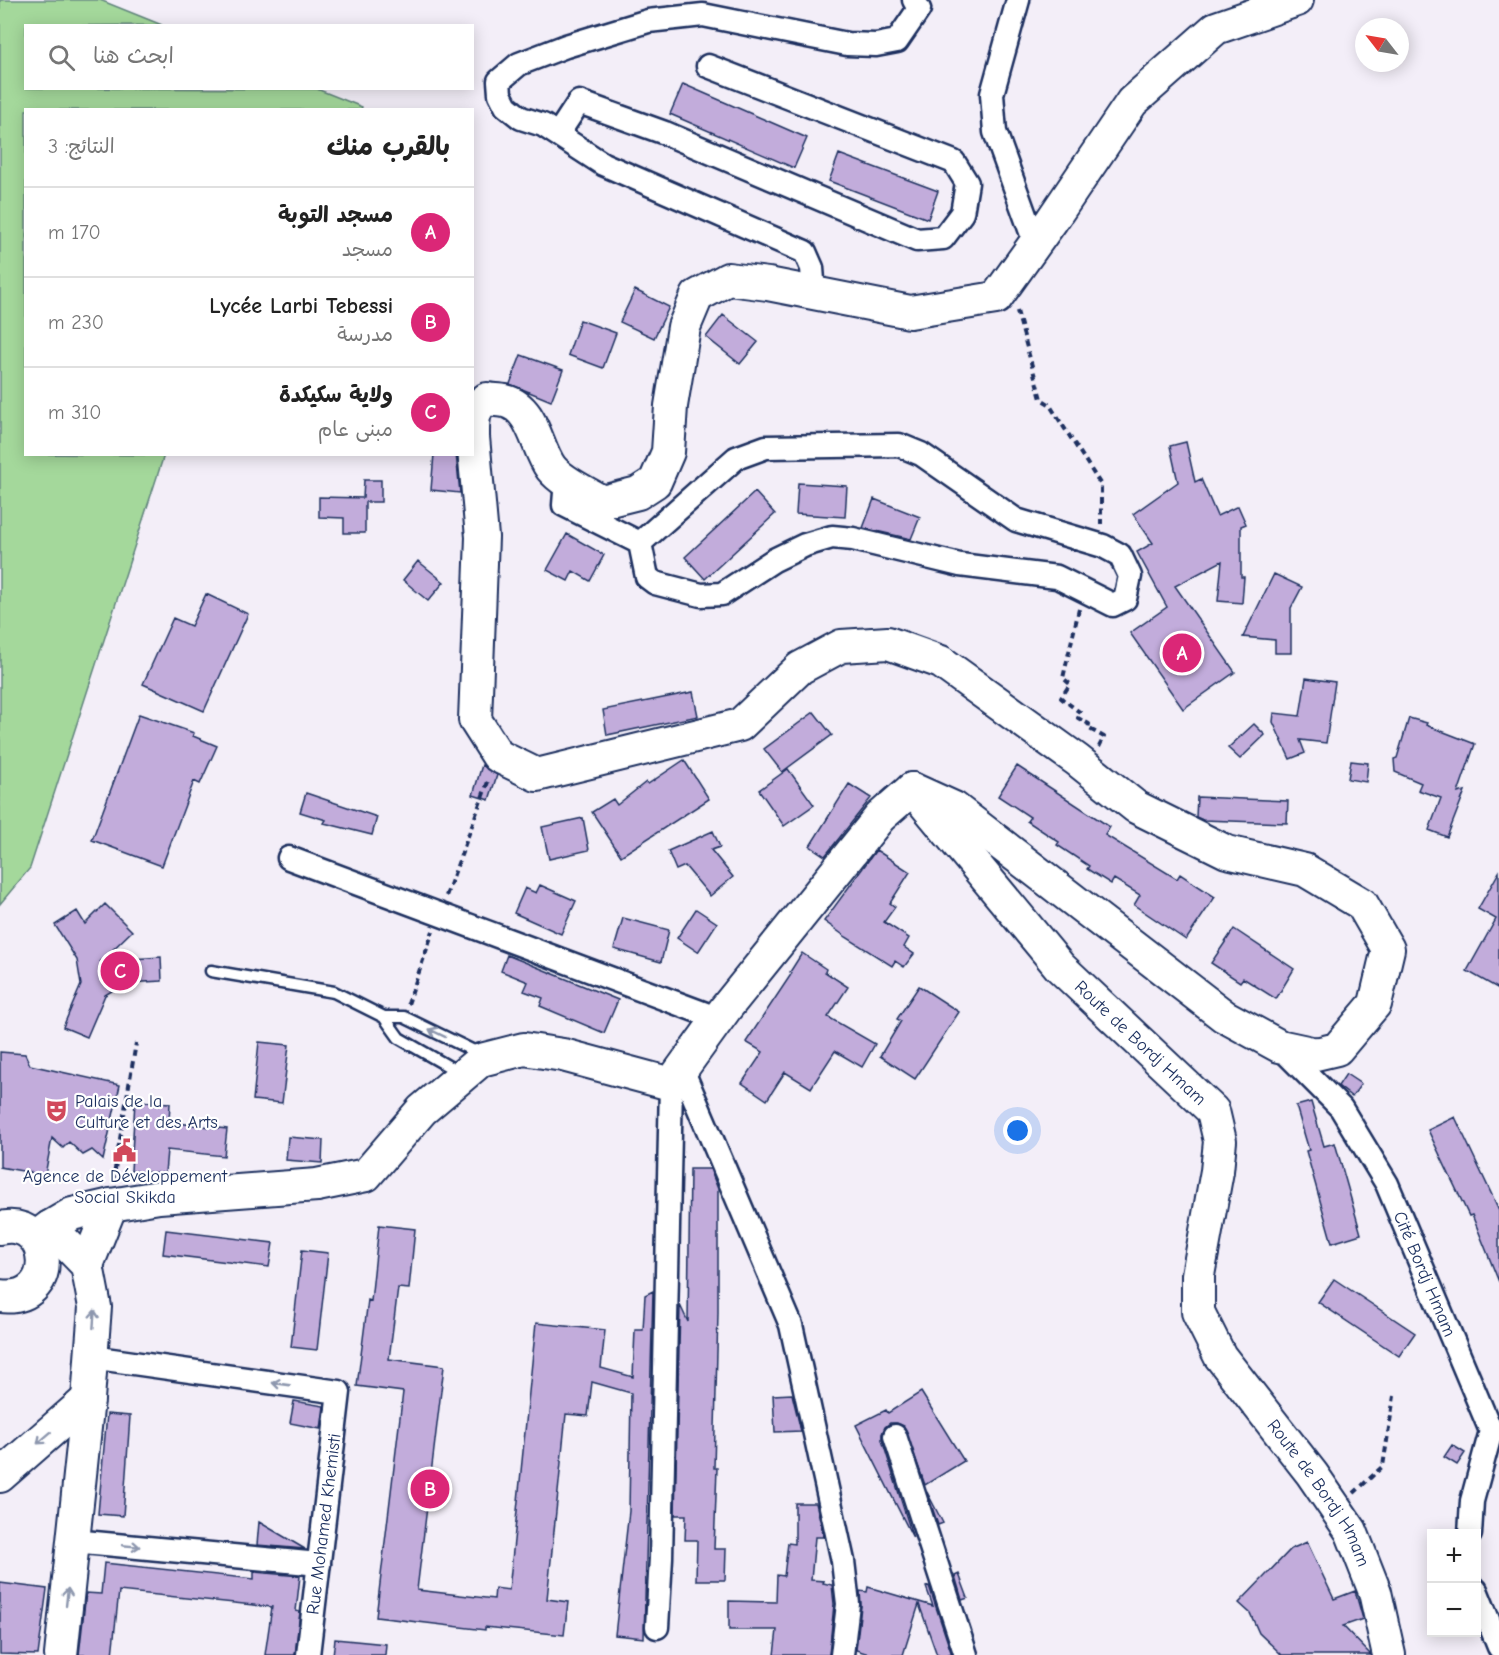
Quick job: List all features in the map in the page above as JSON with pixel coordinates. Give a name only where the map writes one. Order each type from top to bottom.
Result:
[{"type":"street","points":[[814,293],[812,267],[805,252],[603,164],[543,125],[521,118],[506,106],[500,94],[499,81],[519,64],[566,46],[648,21],[704,15],[847,44],[876,45],[897,41],[919,9],[914,0]]},
{"type":"street","points":[[1018,0],[992,94],[994,132],[1035,243]]},
{"type":"street","points":[[474,417],[480,403],[487,399],[507,401],[528,419],[552,469],[566,480],[602,502],[638,493],[655,482],[668,452],[672,406],[684,327],[697,296],[728,279],[910,312],[996,298],[1132,102],[1216,28],[1297,0]]},
{"type":"street","points":[[558,134],[579,102],[665,133],[917,240],[943,238],[962,213],[967,183],[954,162],[708,66]]},
{"type":"street","points":[[474,434],[482,537],[475,720],[498,756],[537,775],[740,725],[800,668],[841,646],[888,642],[941,662],[1087,768],[1136,807],[1227,852],[1305,870],[1362,904],[1388,949],[1375,1004],[1337,1049],[1316,1054],[1279,1046],[1224,1016],[954,808],[912,789],[880,817],[719,1019],[677,1076],[657,1627]]},
{"type":"street","points":[[899,445],[931,460],[1016,520],[1103,546],[1120,555],[1130,576],[1125,599],[1113,604],[1057,577],[960,565],[854,539],[832,537],[805,544],[774,560],[722,594],[700,595],[655,583],[647,577],[640,543],[736,458],[766,447],[899,445]]},
{"type":"street","points":[[566,480],[564,504],[640,543]]},
{"type":"street","name":"Route de Bordj Hmam","points":[[912,789],[1060,968],[1213,1111],[1220,1141],[1217,1171],[1198,1275],[1198,1312],[1220,1356],[1312,1474],[1351,1531],[1375,1592],[1389,1655]]},
{"type":"street","points":[[289,858],[719,1019]]},
{"type":"street","name":"Cité Bordj Hmam","points":[[1279,1046],[1341,1108],[1387,1184],[1491,1431],[1472,1501],[1470,1529]]},
{"type":"street","points":[[42,1233],[111,1195],[159,1197],[317,1185],[366,1175],[422,1110],[476,1066],[524,1049],[677,1076]]},
{"type":"street","points":[[677,1076],[791,1325],[843,1561],[848,1604],[842,1655]]},
{"type":"street","points":[[61,1655],[88,1399],[95,1307],[87,1265],[111,1195]]},
{"type":"street","points":[[0,1228],[17,1227],[42,1233],[87,1265]]},
{"type":"street","points":[[0,1300],[23,1294],[39,1280],[44,1258],[41,1248],[42,1233]]},
{"type":"street","name":"Rue Mohamed Khemisti","points":[[91,1357],[339,1392],[308,1655]]},
{"type":"street","points":[[0,1476],[88,1399]]},
{"type":"street","points":[[895,1436],[966,1655]]},
{"type":"street","points":[[73,1541],[319,1564]]},
{"type":"street","points":[[1481,1602],[1499,1647]]},
{"type":"lane","points":[[211,971],[334,992],[384,1017],[404,1017],[476,1066]]},
{"type":"lane","points":[[384,1017],[399,1038],[476,1066]]},
{"type":"path","points":[[1008,280],[1041,399],[1049,404],[1101,485],[1103,546]]},
{"type":"path","points":[[1083,589],[1063,678],[1070,684],[1061,698],[1081,713],[1078,718],[1089,724],[1088,728],[1104,737],[1087,768]]},
{"type":"path","points":[[404,1017],[439,914],[498,756]]},
{"type":"path","points":[[111,1195],[136,1043]]},
{"type":"path","points":[[1336,1509],[1383,1466],[1394,1396]]},
{"type":"green space","points":[[0,0],[100,0],[160,24],[24,24],[24,90],[320,90],[362,107],[24,108],[24,456],[164,456],[30,868],[0,904]]},
{"type":"building","points":[[683,84],[807,138],[794,168],[670,114]]},
{"type":"building","points":[[839,154],[938,191],[928,219],[829,181]]},
{"type":"building","points":[[635,290],[669,307],[654,338],[620,322]]},
{"type":"building","points":[[723,315],[758,342],[740,364],[706,337]]},
{"type":"building","points":[[580,320],[616,333],[603,368],[568,355]]},
{"type":"building","points":[[521,355],[563,370],[551,401],[510,384]]},
{"type":"building","points":[[1186,442],[1195,482],[1201,479],[1217,516],[1238,506],[1246,524],[1241,526],[1241,577],[1244,577],[1242,603],[1218,601],[1222,561],[1175,586],[1235,672],[1183,709],[1130,633],[1167,607],[1137,552],[1153,543],[1133,514],[1178,482],[1170,446]]},
{"type":"building","points":[[434,456],[456,456],[460,493],[431,490]]},
{"type":"building","points":[[364,480],[381,480],[381,502],[365,502],[365,533],[344,533],[344,518],[319,517],[319,497],[363,498]]},
{"type":"building","points":[[798,483],[847,486],[845,517],[796,514]]},
{"type":"building","points":[[755,492],[775,514],[705,579],[685,557]]},
{"type":"building","points":[[874,499],[920,517],[911,539],[863,528]]},
{"type":"building","points":[[567,534],[604,555],[590,581],[573,571],[568,581],[547,570]]},
{"type":"building","points":[[418,561],[444,582],[428,601],[403,580]]},
{"type":"building","points":[[1274,574],[1302,587],[1291,608],[1291,653],[1275,653],[1275,640],[1243,637]]},
{"type":"building","points":[[206,594],[248,614],[204,711],[143,684],[173,618],[191,626]]},
{"type":"building","points":[[1306,678],[1335,682],[1326,743],[1300,740],[1305,753],[1290,759],[1273,722],[1274,713],[1300,716]]},
{"type":"building","points":[[693,692],[698,716],[607,735],[603,710]]},
{"type":"building","points":[[814,712],[832,735],[782,772],[764,749]]},
{"type":"building","points":[[139,714],[194,733],[193,736],[217,746],[200,784],[194,781],[162,866],[92,840]]},
{"type":"building","points":[[1409,718],[1427,723],[1426,725],[1475,744],[1458,793],[1465,791],[1447,837],[1429,830],[1441,798],[1418,790],[1421,783],[1395,772],[1394,759],[1397,758]]},
{"type":"building","points":[[1254,724],[1265,735],[1240,759],[1228,748]]},
{"type":"building","points":[[684,760],[709,799],[621,856],[592,812],[613,799],[617,805],[646,782],[648,784]]},
{"type":"building","points":[[1351,761],[1368,763],[1366,782],[1348,779]]},
{"type":"building","points":[[482,765],[497,775],[489,800],[473,795]]},
{"type":"building","points":[[1017,766],[1110,827],[1105,835],[1177,879],[1180,874],[1215,897],[1186,940],[1134,905],[1140,895],[1114,879],[1111,884],[1087,869],[1089,866],[1057,845],[1059,842],[1027,821],[1030,817],[998,796]]},
{"type":"building","points":[[788,769],[814,805],[784,826],[759,790]]},
{"type":"building","points":[[849,784],[871,798],[825,856],[810,846]]},
{"type":"building","points":[[306,793],[377,817],[372,835],[324,823],[326,820],[300,812]]},
{"type":"building","points":[[1197,797],[1288,801],[1287,823],[1203,820],[1196,817]]},
{"type":"building","points":[[583,818],[589,850],[549,859],[542,827]]},
{"type":"building","points":[[713,831],[720,847],[711,850],[733,877],[710,896],[685,866],[676,870],[668,851]]},
{"type":"building","points":[[876,850],[910,872],[890,903],[895,907],[884,922],[909,938],[904,947],[914,954],[904,967],[895,961],[892,966],[824,921]]},
{"type":"building","points":[[1499,872],[1499,989],[1467,971],[1496,919],[1478,909]]},
{"type":"building","points":[[540,885],[576,901],[561,934],[514,913],[525,888],[536,893]]},
{"type":"building","points":[[105,904],[132,931],[101,961],[161,957],[162,981],[125,983],[105,995],[87,1037],[63,1027],[81,985],[77,960],[55,925],[77,911],[85,924]]},
{"type":"building","points":[[696,909],[717,923],[698,952],[677,938]]},
{"type":"building","points":[[623,918],[669,930],[661,962],[614,949]]},
{"type":"building","points":[[1234,929],[1294,969],[1276,999],[1243,978],[1240,982],[1211,963]]},
{"type":"building","points":[[802,953],[848,987],[828,1017],[875,1044],[862,1067],[835,1051],[811,1088],[785,1072],[767,1100],[742,1083],[763,1052],[746,1042],[792,973],[790,972]]},
{"type":"building","points":[[507,955],[618,1000],[604,1033],[540,1006],[543,998],[524,991],[528,982],[501,971]]},
{"type":"building","points":[[919,986],[959,1012],[915,1079],[880,1056],[901,1021],[897,1019]]},
{"type":"building","points":[[259,1042],[289,1045],[282,1103],[253,1100]]},
{"type":"building","name":"Palais de la Culture et des Arts","points":[[0,1052],[25,1054],[30,1065],[120,1085],[103,1160],[92,1150],[83,1155],[69,1142],[63,1148],[52,1138],[45,1175],[0,1167]]},
{"type":"building","points":[[1346,1074],[1361,1084],[1352,1097],[1338,1086]]},
{"type":"building","points":[[135,1101],[170,1103],[169,1122],[227,1129],[224,1156],[167,1150],[165,1173],[131,1171]]},
{"type":"building","points":[[1311,1102],[1324,1146],[1335,1143],[1361,1234],[1332,1243],[1296,1106]]},
{"type":"building","points":[[1455,1117],[1499,1210],[1499,1282],[1472,1215],[1469,1216],[1428,1130]]},
{"type":"building","points":[[288,1137],[323,1140],[322,1163],[286,1160]]},
{"type":"building","points":[[690,1169],[710,1169],[718,1189],[714,1468],[717,1468],[714,1549],[726,1549],[725,1580],[696,1580],[697,1540],[685,1540],[686,1515],[675,1515],[680,1305],[688,1322]]},
{"type":"building","points":[[379,1225],[415,1229],[409,1289],[398,1288],[389,1359],[444,1366],[417,1590],[494,1599],[495,1588],[509,1590],[536,1323],[605,1330],[601,1368],[633,1377],[635,1330],[643,1330],[645,1295],[653,1291],[644,1638],[615,1635],[629,1511],[631,1393],[592,1382],[588,1416],[566,1414],[547,1599],[568,1602],[564,1635],[485,1627],[485,1630],[376,1617],[403,1392],[357,1386],[368,1300],[371,1301]]},
{"type":"building","points":[[166,1230],[273,1243],[269,1267],[163,1254]]},
{"type":"building","points":[[302,1250],[328,1253],[317,1350],[291,1347]]},
{"type":"building","points":[[1334,1279],[1415,1333],[1399,1356],[1318,1302]]},
{"type":"building","points":[[921,1392],[964,1461],[925,1485],[904,1426],[890,1423],[885,1427],[882,1440],[913,1538],[856,1425],[886,1410],[888,1413]]},
{"type":"building","points":[[792,1394],[801,1431],[775,1432],[773,1395]]},
{"type":"building","points":[[294,1401],[324,1406],[321,1429],[290,1423]]},
{"type":"building","points":[[107,1414],[130,1416],[123,1516],[98,1514]]},
{"type":"building","points":[[1452,1445],[1465,1453],[1457,1465],[1444,1457]]},
{"type":"building","points":[[927,1492],[943,1523],[938,1525]]},
{"type":"building","points":[[795,1503],[816,1503],[824,1537],[815,1537],[811,1580],[824,1581],[823,1583],[832,1585],[834,1604],[829,1655],[774,1655],[777,1630],[729,1630],[729,1601],[776,1602],[777,1575],[784,1576],[788,1543],[795,1544]]},
{"type":"building","points":[[259,1522],[305,1549],[257,1545]]},
{"type":"building","points":[[1307,1542],[1334,1599],[1355,1591],[1363,1619],[1343,1626],[1371,1655],[1282,1655],[1259,1633],[1250,1613],[1239,1603],[1291,1549]]},
{"type":"building","points":[[104,1563],[254,1579],[254,1572],[300,1576],[296,1611],[300,1612],[295,1655],[265,1655],[272,1607],[119,1591],[112,1655],[79,1655],[86,1593],[101,1594]]},
{"type":"building","points":[[959,1574],[968,1598],[962,1600],[955,1576]]},
{"type":"building","points":[[0,1583],[47,1589],[38,1655],[0,1654]]},
{"type":"building","points":[[929,1586],[952,1655],[937,1655],[919,1604],[903,1655],[872,1655],[856,1650],[861,1606],[860,1591],[867,1592],[868,1587],[933,1606],[926,1587]]},
{"type":"building","points":[[335,1639],[386,1644],[385,1655],[333,1655]]},
{"type":"place","name":"مسجد التوبة","points":[[1182,653]]},
{"type":"place","name":"ولاية سكيكدة","points":[[120,971]]},
{"type":"place","name":"Palais de la Culture et des Arts","points":[[57,1111]]},
{"type":"place","name":"Agence de Développement Social Skikda","points":[[125,1150]]},
{"type":"place","name":"Lycée Larbi Tebessi","points":[[430,1489]]}]
